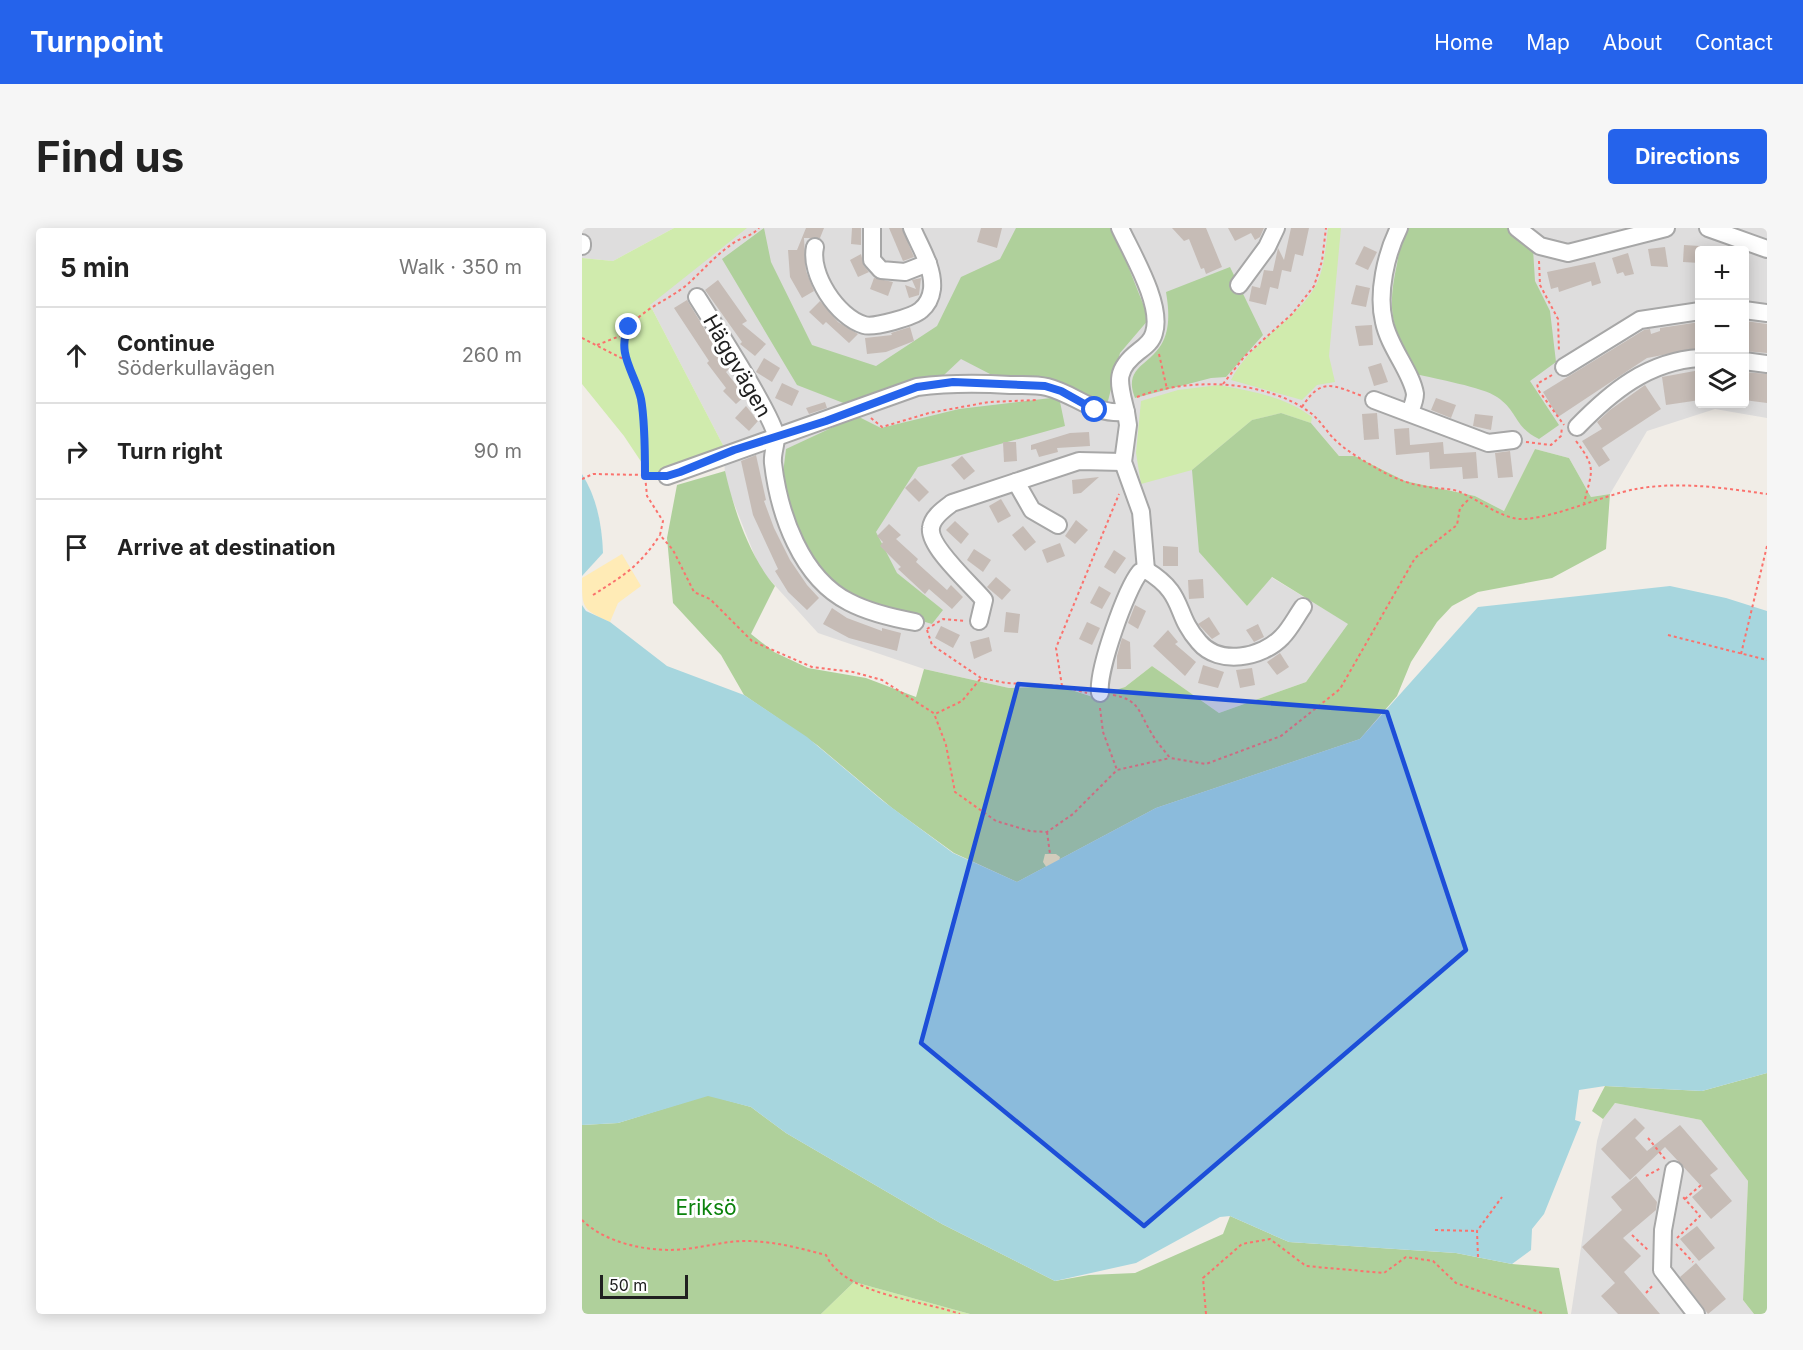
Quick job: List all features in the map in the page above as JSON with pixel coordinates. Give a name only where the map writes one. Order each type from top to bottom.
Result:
[{"type":"street","points":[[872,228],[872,260],[881,270],[905,272],[928,263]]},
{"type":"street","points":[[815,248],[815,273],[830,297],[864,325],[891,321],[921,310],[929,300],[932,289],[928,263],[912,228]]},
{"type":"street","points":[[1120,228],[1151,298],[1156,321],[1151,340],[1123,365],[1119,384],[1130,405],[1123,462],[1141,512],[1146,570]]},
{"type":"street","points":[[1239,285],[1267,247],[1276,228]]},
{"type":"street","points":[[1399,228],[1386,269],[1383,310],[1391,345],[1415,394],[1410,412]]},
{"type":"street","points":[[1517,228],[1540,246],[1568,253],[1666,228]]},
{"type":"street","points":[[1708,228],[1767,249]]},
{"type":"street","name":"Häggvägen","points":[[697,297],[760,404],[776,436]]},
{"type":"street","points":[[1749,311],[1767,313]]},
{"type":"street","points":[[1564,367],[1640,320],[1695,312]]},
{"type":"street","points":[[1570,425],[1608,395],[1651,369],[1695,359]]},
{"type":"street","points":[[1749,362],[1767,364]]},
{"type":"street","points":[[667,476],[917,387],[953,382],[1045,386],[1061,391],[1095,410],[1110,414],[1130,405]]},
{"type":"street","points":[[1374,400],[1488,443],[1513,440]]},
{"type":"street","points":[[776,436],[772,447],[780,501],[795,541],[815,573],[828,588],[849,602],[921,626]]},
{"type":"street","points":[[979,621],[984,600],[933,543],[931,528],[938,514],[952,503],[1079,461],[1123,462]]},
{"type":"street","points":[[1016,482],[1032,510],[1058,525]]},
{"type":"street","points":[[1146,570],[1167,584],[1173,592],[1192,634],[1200,644],[1220,655],[1246,655],[1273,644],[1282,637],[1303,607]]},
{"type":"street","points":[[1100,693],[1102,669],[1129,591],[1136,577],[1146,570]]},
{"type":"street","points":[[1674,1170],[1679,1193],[1664,1230],[1662,1270],[1696,1314]]},
{"type":"path","points":[[597,345],[625,334],[643,313],[690,282],[705,264],[733,243],[752,236],[759,228]]},
{"type":"path","points":[[1223,384],[1244,357],[1292,314],[1314,286],[1322,261],[1326,228]]},
{"type":"path","points":[[1540,246],[1540,285],[1558,320],[1559,355],[1564,367]]},
{"type":"path","points":[[593,595],[634,569],[660,535],[663,520],[647,496],[641,402],[627,361],[625,334]]},
{"type":"path","points":[[582,338],[627,361]]},
{"type":"path","points":[[1158,348],[1167,389]]},
{"type":"path","points":[[1130,405],[1167,389],[1183,385],[1223,384],[1261,392],[1302,407],[1313,415],[1334,439],[1380,470],[1427,487],[1460,492],[1521,520],[1531,520],[1610,494],[1652,487],[1686,485],[1767,494]]},
{"type":"path","points":[[1302,407],[1317,388],[1331,385],[1374,400]]},
{"type":"path","points":[[860,408],[882,428],[929,413],[979,404],[1042,398]]},
{"type":"path","points":[[1513,440],[1551,445],[1570,425]]},
{"type":"path","points":[[582,479],[593,474],[667,476]]},
{"type":"path","points":[[1062,686],[1056,648],[1123,485],[1131,482]]},
{"type":"path","points":[[660,535],[673,550],[694,592],[711,599],[752,641],[812,667],[853,672],[882,680],[935,714],[946,745],[955,792],[996,821],[1030,831],[1047,832],[1073,814],[1117,770],[1170,758],[1206,764],[1281,736],[1340,689],[1415,558],[1457,525],[1460,508],[1469,498]]},
{"type":"path","points":[[1741,654],[1767,546]]},
{"type":"path","points":[[979,621],[943,619],[921,626],[932,645],[981,678],[1006,683],[1062,686],[1078,693],[1100,693],[1128,698],[1140,710],[1152,734],[1170,758]]},
{"type":"path","points":[[1668,635],[1767,660]]},
{"type":"path","points":[[935,714],[962,701],[981,678]]},
{"type":"path","points":[[1100,693],[1103,732],[1117,770]]},
{"type":"path","points":[[1047,832],[1050,854]]},
{"type":"path","points":[[1646,1176],[1669,1164],[1648,1138]]},
{"type":"path","points":[[1693,1262],[1673,1241],[1701,1216],[1679,1193],[1701,1185]]},
{"type":"path","points":[[1478,1257],[1477,1231],[1502,1197]]},
{"type":"path","points":[[582,1220],[590,1227],[621,1242],[653,1249],[685,1249],[715,1242],[782,1243],[826,1255],[831,1267],[862,1287],[960,1314]]},
{"type":"path","points":[[1435,1230],[1477,1231]]},
{"type":"path","points":[[1632,1235],[1662,1263]]},
{"type":"path","points":[[1206,1314],[1203,1278],[1242,1244],[1270,1239],[1306,1266],[1384,1272],[1406,1257],[1433,1261],[1456,1283],[1545,1314]]},
{"type":"highlighted area","points":[[1018,684],[1387,712],[1466,950],[1144,1226],[921,1043]]},
{"type":"shaded area","points":[[582,228],[674,228],[613,261],[582,258]]},
{"type":"shaded area","points":[[709,228],[1767,228],[1767,418],[1715,409],[1647,431],[1610,494],[1591,497],[1569,458],[1535,449],[1504,511],[1475,496],[1405,481],[1356,456],[1339,456],[1311,423],[1281,413],[1252,420],[1193,470],[1247,606],[1271,577],[1349,624],[1306,682],[1219,713],[1152,666],[1125,687],[1093,697],[1059,686],[1009,688],[924,669],[818,633],[760,569],[725,481],[724,447],[650,305]]},
{"type":"shaded area","points":[[1615,1103],[1701,1120],[1748,1181],[1743,1300],[1754,1314],[1571,1314],[1597,1141],[1603,1119]]},
{"type":"green space","points":[[674,228],[747,228],[650,305],[724,447],[724,450],[654,475],[648,472],[624,436],[582,384],[582,258],[613,261]]},
{"type":"green space","points":[[764,228],[771,262],[812,345],[876,366],[937,326],[961,277],[1000,259],[1016,228],[1113,228],[1149,319],[1120,353],[1107,405],[1059,383],[990,374],[961,359],[944,375],[846,404],[797,385],[722,259]]},
{"type":"green space","points":[[1328,228],[1341,228],[1329,356],[1335,382],[1317,385],[1302,400],[1231,380],[1249,354],[1295,312],[1315,287],[1323,266]]},
{"type":"green space","points":[[1406,228],[1510,228],[1533,249],[1535,281],[1550,311],[1556,362],[1530,381],[1559,425],[1539,439],[1520,424],[1504,402],[1490,393],[1416,374],[1397,333],[1392,309],[1400,246]]},
{"type":"green space","points":[[1230,267],[1263,335],[1226,377],[1211,378],[1135,398],[1132,388],[1134,374],[1159,348],[1166,335],[1168,313],[1166,292]]},
{"type":"green space","points":[[1219,385],[1256,392],[1291,404],[1312,417],[1311,423],[1281,413],[1252,420],[1192,470],[1141,484],[1136,453],[1141,401],[1178,390]]},
{"type":"green space","points":[[1059,397],[1065,426],[918,467],[876,532],[897,573],[943,610],[932,624],[861,603],[822,573],[798,536],[781,490],[786,449],[857,416],[881,428],[959,409]]},
{"type":"green space","points":[[1281,413],[1311,423],[1339,456],[1355,456],[1405,481],[1475,496],[1504,511],[1535,449],[1569,458],[1591,497],[1610,494],[1606,549],[1552,578],[1478,592],[1452,606],[1437,622],[1411,662],[1397,696],[1360,739],[1156,808],[1017,882],[954,853],[892,808],[817,745],[744,695],[721,655],[673,603],[667,538],[677,485],[725,471],[750,547],[775,586],[751,634],[774,652],[808,668],[866,678],[916,697],[924,669],[1009,688],[1059,686],[1093,697],[1125,687],[1152,666],[1219,713],[1306,682],[1348,624],[1272,577],[1247,606],[1199,552],[1192,470],[1252,420]]},
{"type":"green space","points":[[1767,1073],[1767,1314],[1754,1314],[1743,1300],[1748,1181],[1701,1120],[1615,1103],[1603,1119],[1592,1111],[1605,1086],[1702,1091]]},
{"type":"green space","name":"Eriksö","points":[[708,1095],[751,1107],[786,1133],[942,1224],[1055,1281],[1089,1275],[1135,1273],[1223,1234],[1230,1216],[1289,1242],[1456,1253],[1512,1264],[1559,1268],[1568,1314],[970,1314],[854,1282],[821,1314],[582,1314],[582,1125],[618,1123]]},
{"type":"green space","points":[[854,1282],[970,1314],[821,1314]]},
{"type":"sand","points":[[622,554],[641,586],[618,603],[610,622],[589,611],[586,607],[582,596],[582,578]]},
{"type":"sand","points":[[1045,854],[1056,854],[1060,857],[1058,866],[1047,868],[1043,862]]},
{"type":"water","points":[[582,474],[598,512],[603,553],[582,576]]},
{"type":"water","points":[[1670,586],[1726,598],[1767,611],[1767,1073],[1702,1091],[1605,1086],[1579,1090],[1575,1120],[1581,1122],[1544,1214],[1532,1229],[1531,1250],[1512,1264],[1456,1253],[1289,1242],[1230,1216],[1220,1217],[1136,1263],[1055,1281],[942,1224],[786,1133],[751,1107],[708,1096],[618,1123],[582,1125],[582,605],[586,611],[610,622],[667,666],[744,695],[807,737],[883,801],[953,853],[1017,882],[1156,808],[1360,739],[1478,607]]},
{"type":"building","points":[[806,228],[824,228],[820,238],[804,238],[806,271],[814,291],[802,298],[790,277],[788,250],[797,250]]},
{"type":"building","points":[[852,228],[861,228],[861,245],[851,244]]},
{"type":"building","points":[[889,228],[902,228],[914,257],[903,261]]},
{"type":"building","points":[[981,228],[1002,228],[997,248],[977,242]]},
{"type":"building","points":[[1172,228],[1206,228],[1222,267],[1206,274],[1204,268],[1201,269],[1189,239],[1184,241]]},
{"type":"building","points":[[1228,228],[1264,228],[1260,237],[1255,240],[1251,233],[1235,241]]},
{"type":"building","points":[[1291,228],[1309,228],[1303,256],[1295,254],[1291,272],[1282,270],[1278,289],[1270,287],[1266,305],[1249,301],[1252,286],[1260,288],[1264,270],[1273,271],[1278,248],[1284,260]]},
{"type":"building","points":[[1684,245],[1700,246],[1695,246],[1695,263],[1683,262]]},
{"type":"building","points":[[1364,246],[1377,252],[1368,270],[1355,264]]},
{"type":"building","points":[[1665,247],[1668,267],[1651,266],[1648,249]]},
{"type":"building","points":[[1628,253],[1634,274],[1625,276],[1623,272],[1617,274],[1612,258]]},
{"type":"building","points":[[861,254],[864,266],[869,272],[858,277],[850,260]]},
{"type":"building","points":[[1595,262],[1601,283],[1592,286],[1591,281],[1559,292],[1558,287],[1551,289],[1547,272]]},
{"type":"building","points":[[874,278],[893,282],[888,296],[870,289]]},
{"type":"building","points":[[921,278],[919,295],[909,298],[905,285],[916,289],[912,280]]},
{"type":"building","points":[[718,280],[747,321],[742,324],[766,344],[755,356],[740,344],[742,342],[705,290]]},
{"type":"building","points":[[1356,285],[1370,288],[1366,307],[1351,304]]},
{"type":"building","points":[[687,300],[729,369],[726,372],[745,396],[736,404],[723,391],[726,388],[707,363],[709,361],[674,308]]},
{"type":"building","points":[[820,301],[838,322],[858,334],[849,343],[826,322],[823,325],[809,312]]},
{"type":"building","points":[[1749,322],[1767,324],[1767,353],[1749,351]]},
{"type":"building","points":[[1695,323],[1695,349],[1647,358],[1558,417],[1543,392],[1644,330],[1650,329],[1651,334],[1660,331],[1660,328]]},
{"type":"building","points":[[1372,325],[1373,345],[1359,346],[1355,326]]},
{"type":"building","points":[[910,327],[914,341],[886,352],[867,354],[865,338],[892,335],[891,333]]},
{"type":"building","points":[[764,358],[780,368],[772,382],[756,372]]},
{"type":"building","points":[[1381,363],[1388,382],[1374,386],[1368,367]]},
{"type":"building","points":[[1695,371],[1695,401],[1666,405],[1662,377]]},
{"type":"building","points":[[1749,372],[1767,374],[1767,403],[1749,401]]},
{"type":"building","points":[[782,383],[799,391],[792,406],[775,398]]},
{"type":"building","points":[[1645,385],[1661,409],[1602,448],[1610,460],[1599,467],[1582,441],[1602,429],[1597,422],[1610,410]]},
{"type":"building","points":[[1436,398],[1456,405],[1451,418],[1431,410]]},
{"type":"building","points":[[825,402],[827,408],[809,414],[806,408]]},
{"type":"building","points":[[746,406],[758,421],[749,431],[735,418]]},
{"type":"building","points":[[1377,413],[1379,439],[1364,440],[1362,414]]},
{"type":"building","points":[[1475,414],[1493,416],[1491,430],[1473,426]]},
{"type":"building","points":[[1409,428],[1410,445],[1443,442],[1444,454],[1476,452],[1478,478],[1463,479],[1462,467],[1430,469],[1429,452],[1396,455],[1394,429]]},
{"type":"building","points":[[1089,432],[1090,446],[1057,448],[1058,452],[1039,457],[1036,449],[1031,450],[1031,445],[1070,433]]},
{"type":"building","points":[[1003,442],[1016,442],[1017,461],[1004,462]]},
{"type":"building","points":[[1510,451],[1513,477],[1498,478],[1495,453]]},
{"type":"building","points":[[756,455],[766,500],[764,501],[774,528],[790,560],[819,598],[807,610],[788,592],[775,571],[778,569],[753,515],[741,461]]},
{"type":"building","points":[[962,456],[975,471],[964,480],[951,465]]},
{"type":"building","points":[[1099,477],[1081,493],[1073,494],[1072,480]]},
{"type":"building","points":[[915,478],[929,492],[919,502],[905,488]]},
{"type":"building","points":[[1001,499],[1011,516],[998,523],[989,506]]},
{"type":"building","points":[[1076,520],[1088,530],[1075,544],[1065,536]]},
{"type":"building","points":[[955,521],[969,534],[961,544],[946,530]]},
{"type":"building","points":[[889,524],[901,535],[896,539],[918,559],[916,562],[947,590],[951,585],[963,597],[952,609],[929,589],[925,594],[898,569],[901,567],[880,546],[883,542],[877,536]]},
{"type":"building","points":[[1023,526],[1036,542],[1025,551],[1012,535]]},
{"type":"building","points":[[1060,543],[1065,556],[1047,563],[1042,550]]},
{"type":"building","points":[[1163,546],[1178,547],[1178,566],[1163,566]]},
{"type":"building","points":[[974,549],[991,560],[983,572],[967,560]]},
{"type":"building","points":[[1114,550],[1126,558],[1115,574],[1104,567]]},
{"type":"building","points":[[996,577],[1011,590],[1002,600],[987,587]]},
{"type":"building","points":[[1203,579],[1204,598],[1189,599],[1188,580]]},
{"type":"building","points":[[1099,586],[1111,593],[1102,609],[1090,603]]},
{"type":"building","points":[[1135,605],[1146,611],[1138,629],[1128,623]]},
{"type":"building","points":[[832,608],[847,618],[882,631],[882,628],[901,633],[897,651],[849,638],[823,624]]},
{"type":"building","points":[[1006,612],[1020,614],[1018,633],[1004,632]]},
{"type":"building","points":[[1209,617],[1220,634],[1212,639],[1198,624]]},
{"type":"building","points":[[1087,622],[1100,628],[1092,645],[1079,639]]},
{"type":"building","points":[[1258,624],[1264,637],[1254,642],[1246,630]]},
{"type":"building","points":[[941,626],[960,635],[953,648],[935,638]]},
{"type":"building","points":[[1168,630],[1178,642],[1175,644],[1196,662],[1185,676],[1153,646]]},
{"type":"building","points":[[989,637],[992,651],[974,659],[970,642]]},
{"type":"building","points":[[1122,638],[1130,642],[1131,669],[1117,669],[1117,656]]},
{"type":"building","points":[[1280,653],[1289,667],[1277,675],[1267,662]]},
{"type":"building","points":[[1203,665],[1224,672],[1218,688],[1198,683]]},
{"type":"building","points":[[1252,668],[1255,685],[1240,688],[1236,670]]},
{"type":"building","points":[[1635,1118],[1645,1128],[1635,1138],[1647,1151],[1680,1125],[1718,1169],[1710,1175],[1732,1201],[1711,1219],[1692,1197],[1703,1188],[1665,1147],[1630,1180],[1601,1149]]},
{"type":"building","points":[[1636,1176],[1657,1202],[1656,1210],[1623,1238],[1641,1256],[1624,1272],[1660,1314],[1618,1314],[1601,1296],[1615,1283],[1582,1247],[1622,1210],[1611,1197]]},
{"type":"building","points":[[1697,1226],[1715,1248],[1699,1261],[1680,1239]]},
{"type":"building","points":[[1696,1263],[1726,1299],[1708,1314],[1680,1277]]},
{"type":"route","points":[[629,327],[624,340],[627,361],[641,402],[645,476],[660,477],[680,472],[734,450],[826,421],[917,387],[953,382],[1045,386],[1061,391],[1095,410]]}]
